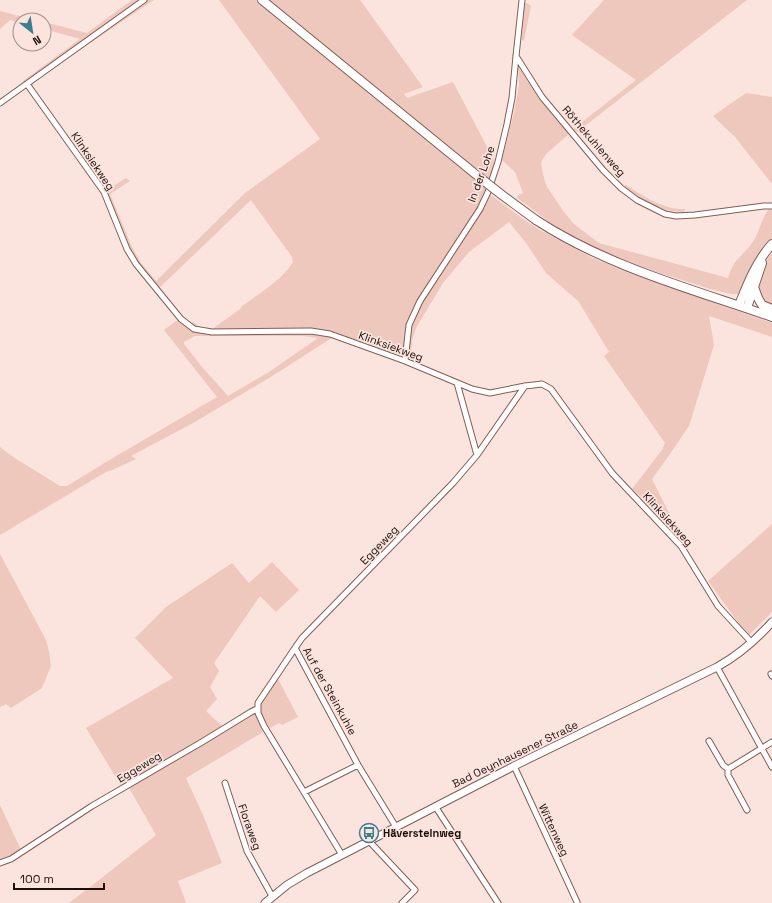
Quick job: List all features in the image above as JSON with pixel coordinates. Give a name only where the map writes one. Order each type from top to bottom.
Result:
[{"type":"main road","points":[[262,0],[479,177],[536,220],[552,230],[573,242],[618,263],[772,317]]},
{"type":"main road","points":[[743,307],[753,272],[758,261],[770,246]]},
{"type":"main road","points":[[743,307],[754,287],[770,246]]},
{"type":"main road","points":[[754,287],[762,305],[772,309]]},
{"type":"main road","name":"Bad Oeynhausener Straße","points":[[265,903],[287,885],[369,840],[514,766],[717,667],[752,643],[772,622]]},
{"type":"street","points":[[0,103],[144,0]]},
{"type":"street","name":"In der Lohe","points":[[405,361],[409,325],[420,302],[480,209],[488,192],[498,162],[512,98],[522,0]]},
{"type":"street","name":"Röthekuhlenweg","points":[[516,56],[542,97],[603,170],[621,188],[637,200],[664,214],[676,216],[772,206]]},
{"type":"street","name":"Klinksiekweg","points":[[27,84],[104,192],[128,249],[136,264],[181,319],[194,329],[212,332],[310,331],[330,334],[405,361],[472,389],[490,393],[542,384],[550,389],[612,473],[681,546],[718,606],[752,643]]},
{"type":"street","points":[[456,383],[477,455]]},
{"type":"street","name":"Eggeweg","points":[[295,648],[302,638],[477,455],[525,386]]},
{"type":"street","name":"Auf der Steinkuhle","points":[[257,709],[259,701],[295,648],[358,765],[396,827]]},
{"type":"street","points":[[717,667],[772,766]]},
{"type":"street","points":[[257,709],[258,715],[264,726],[342,855]]},
{"type":"street","name":"Eggeweg","points":[[0,863],[11,859],[92,806],[257,709]]},
{"type":"street","points":[[709,741],[723,765],[728,769]]},
{"type":"street","points":[[728,769],[772,742]]},
{"type":"street","points":[[304,792],[358,765]]},
{"type":"street","name":"Wittenweg","points":[[514,766],[577,902]]},
{"type":"street","points":[[728,769],[728,775],[747,810]]},
{"type":"street","name":"Floraweg","points":[[225,783],[247,851],[272,896]]},
{"type":"street","points":[[435,806],[498,903]]},
{"type":"street","points":[[369,840],[415,890],[402,903]]},
{"type":"shaded area","points":[[132,0],[154,0],[35,80],[33,89],[107,190],[126,178],[130,181],[110,194],[132,247],[141,263],[156,281],[245,193],[320,139],[219,0],[360,0],[423,87],[404,94],[407,98],[453,82],[495,162],[480,202],[485,206],[491,195],[540,230],[593,258],[629,273],[772,323],[772,337],[709,316],[714,345],[689,426],[652,479],[684,543],[632,489],[662,450],[665,443],[604,356],[609,352],[579,302],[546,273],[526,243],[509,222],[469,252],[443,283],[416,328],[412,341],[411,356],[391,353],[338,334],[269,378],[193,423],[131,456],[136,459],[106,472],[0,535],[0,447],[13,457],[60,486],[67,486],[217,397],[164,330],[179,319],[187,326],[193,322],[201,328],[211,330],[276,281],[293,262],[292,257],[251,200],[156,291],[134,264],[103,193],[23,81],[80,39],[52,31],[52,24],[87,33]],"holes":[[[195,336],[303,336],[318,338],[269,372],[228,396],[184,344],[184,342]]]},
{"type":"shaded area","points":[[604,0],[747,0],[577,132],[573,129],[636,80],[572,35]]},
{"type":"shaded area","points":[[525,2],[531,6],[524,41],[521,38]]},
{"type":"shaded area","points":[[0,11],[12,14],[12,21],[10,20],[0,29]]},
{"type":"shaded area","points":[[518,66],[539,99],[569,134],[547,153],[542,160],[541,164],[547,187],[574,224],[599,243],[728,278],[735,263],[755,238],[767,212],[769,209],[772,210],[772,238],[760,253],[738,294],[731,294],[710,289],[626,262],[605,253],[555,226],[516,197],[523,193],[515,172],[502,160],[514,113],[519,85]]},
{"type":"shaded area","points":[[746,93],[772,97],[772,184],[735,137],[713,116]]},
{"type":"shaded area","points":[[626,185],[646,198],[661,205],[677,209],[685,209],[684,213],[666,210],[638,198],[624,186]]},
{"type":"shaded area","points":[[772,253],[772,307],[764,302],[759,292],[758,284],[760,274]]},
{"type":"shaded area","points":[[772,524],[772,612],[748,636],[708,581]]},
{"type":"shaded area","points":[[0,554],[46,640],[51,666],[42,688],[11,708],[6,704],[0,707]]},
{"type":"shaded area","points":[[272,562],[299,590],[276,612],[260,596],[214,663],[219,671],[210,687],[217,699],[206,711],[222,726],[253,706],[263,732],[186,778],[203,815],[222,863],[178,881],[186,903],[69,903],[156,835],[129,788],[24,853],[0,864],[0,805],[21,850],[121,786],[86,728],[173,678],[135,638],[166,607],[232,563],[249,583]]},
{"type":"shaded area","points":[[277,677],[298,717],[282,725],[279,723],[270,728],[262,718],[259,705]]},
{"type":"place","name":"Häversteinweg","points":[[369,833]]}]
